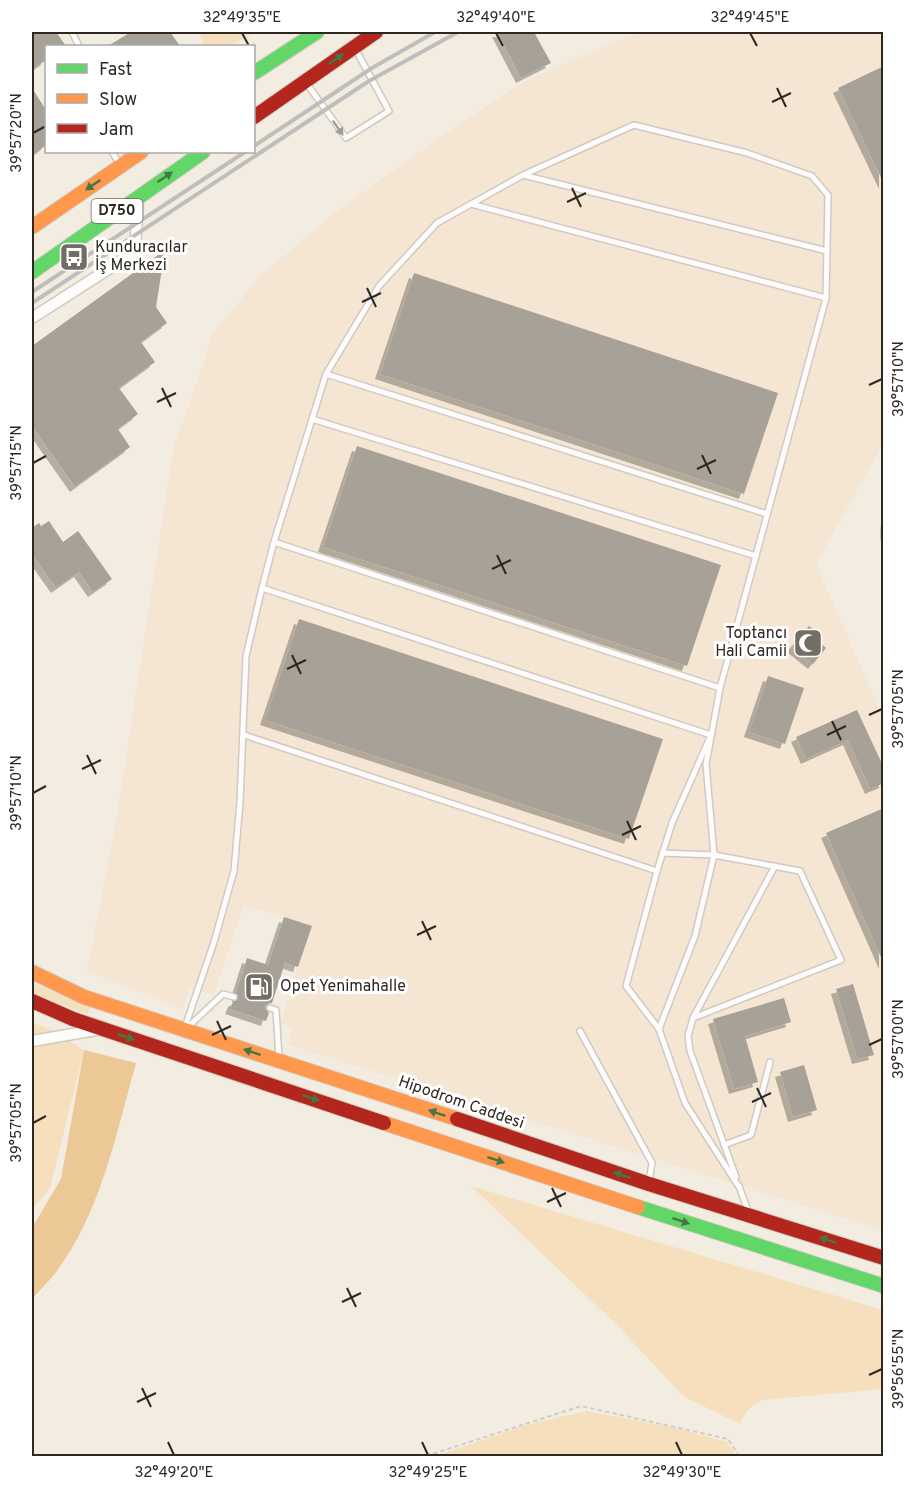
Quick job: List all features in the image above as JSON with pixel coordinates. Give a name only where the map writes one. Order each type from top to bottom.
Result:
[{"type":"main road","points":[[255,72],[317,32]]},
{"type":"main road","points":[[255,116],[376,32]]},
{"type":"main road","name":"D750","points":[[32,227],[139,153]]},
{"type":"main road","name":"D750","points":[[32,272],[138,195],[201,153]]},
{"type":"main road","name":"Hipodrom Caddesi","points":[[32,972],[84,997],[649,1184],[884,1258]]},
{"type":"main road","points":[[32,1001],[102,1029],[677,1220],[884,1286]]},
{"type":"street","points":[[32,318],[135,252],[138,195]]},
{"type":"street","points":[[32,1041],[102,1029]]},
{"type":"lane","points":[[304,80],[346,138],[389,111],[354,46]]},
{"type":"lane","points":[[184,1030],[214,942],[234,871],[244,735],[246,656],[274,542],[326,374],[379,286],[437,223],[523,175],[634,125],[747,153],[812,176],[828,195],[826,298],[720,688],[711,735],[706,764],[714,855],[695,936],[659,1029]]},
{"type":"lane","points":[[113,153],[121,165]]},
{"type":"lane","points":[[523,175],[827,251]]},
{"type":"lane","points":[[471,204],[826,298]]},
{"type":"lane","points":[[326,374],[767,514]]},
{"type":"lane","points":[[312,419],[756,556]]},
{"type":"lane","points":[[884,529],[884,538]]},
{"type":"lane","points":[[274,542],[720,688]]},
{"type":"lane","points":[[262,588],[711,735]]},
{"type":"lane","points":[[244,735],[657,871]]},
{"type":"lane","points":[[711,735],[662,852],[626,986],[659,1029],[685,1103],[739,1187]]},
{"type":"lane","points":[[662,852],[714,855],[800,871],[840,960],[693,1018]]},
{"type":"lane","points":[[749,1214],[690,1051],[688,1036],[693,1018],[775,866]]},
{"type":"lane","points":[[184,1030],[223,994],[234,998]]},
{"type":"lane","points":[[270,1008],[276,1010],[280,1060]]},
{"type":"lane","points":[[580,1031],[652,1163],[649,1184]]},
{"type":"lane","points":[[724,1145],[751,1135],[770,1062]]},
{"type":"path","points":[[426,1456],[581,1406],[728,1439],[739,1456]]},
{"type":"shaded area","points":[[198,32],[256,32],[230,45],[204,45]]},
{"type":"shaded area","points":[[644,32],[883,32],[883,444],[816,564],[883,718],[883,1230],[288,1045],[293,1028],[281,1023],[311,926],[244,905],[214,995],[189,988],[183,1009],[87,971],[116,823],[174,446],[207,354],[211,336],[260,276],[341,208],[431,144],[523,82],[617,41]]},
{"type":"shaded area","points":[[32,983],[91,1006],[87,1014],[37,995],[32,993]]},
{"type":"shaded area","points":[[32,1023],[48,1028],[84,1050],[50,1188],[32,1210]]},
{"type":"shaded area","points":[[84,1050],[136,1063],[114,1145],[85,1224],[72,1249],[56,1272],[32,1299],[32,1228],[61,1179]]},
{"type":"shaded area","points":[[471,1186],[883,1310],[883,1389],[763,1400],[749,1409],[740,1424],[683,1396],[616,1324]]},
{"type":"shaded area","points":[[587,1411],[671,1427],[727,1442],[736,1456],[436,1456],[526,1425]]},
{"type":"building","points":[[32,32],[56,32],[65,45],[45,45],[45,61],[32,70]]},
{"type":"building","points":[[131,32],[170,32],[179,45],[110,45]]},
{"type":"building","points":[[497,32],[534,32],[551,63],[521,78]]},
{"type":"building","points":[[884,66],[884,184],[838,88]]},
{"type":"building","points":[[32,88],[45,108],[45,146],[32,156]]},
{"type":"building","points":[[165,250],[156,307],[167,323],[141,342],[155,362],[119,388],[138,414],[118,429],[130,447],[75,487],[32,426],[32,346]]},
{"type":"building","points":[[414,273],[778,393],[744,494],[380,374]]},
{"type":"building","points":[[357,446],[721,565],[687,666],[323,547]]},
{"type":"building","points":[[49,521],[63,542],[78,531],[112,579],[93,592],[79,572],[56,588],[32,554],[32,528],[39,523],[41,526]]},
{"type":"building","points":[[299,619],[663,739],[629,839],[265,720]]},
{"type":"building","name":"Toptancı Hali Camii","points":[[809,626],[819,634],[815,639],[826,648],[813,664],[792,647]]},
{"type":"building","points":[[768,676],[804,688],[785,744],[749,732]]},
{"type":"building","points":[[857,710],[884,768],[884,783],[870,789],[848,740],[806,759],[796,737]]},
{"type":"building","points":[[884,808],[884,964],[826,833]]},
{"type":"building","points":[[284,917],[312,926],[298,967],[285,963],[272,1003],[265,1007],[269,1013],[266,1021],[230,1009],[233,1002],[238,999],[236,993],[247,958],[268,965]]},
{"type":"building","points":[[853,984],[874,1055],[857,1059],[836,989]]},
{"type":"building","points":[[784,998],[791,1022],[745,1036],[758,1082],[734,1089],[713,1019]]},
{"type":"building","points":[[804,1065],[817,1110],[793,1117],[780,1072]]},
{"type":"railway","points":[[255,145],[372,68],[435,32]]},
{"type":"railway","points":[[32,303],[369,81],[458,32]]},
{"type":"railway","points":[[32,292],[243,153]]},
{"type":"traffic: fast","points":[[255,72],[317,32]]},
{"type":"traffic: fast","points":[[32,272],[202,153]]},
{"type":"traffic: fast","points":[[638,1207],[884,1286]]},
{"type":"traffic: slow","points":[[32,227],[140,153]]},
{"type":"traffic: slow","points":[[32,972],[84,997],[457,1119]]},
{"type":"traffic: slow","points":[[384,1123],[638,1207]]},
{"type":"traffic: jam","points":[[255,116],[376,32]]},
{"type":"traffic: jam","points":[[32,1001],[73,1019],[384,1123]]},
{"type":"traffic: jam","points":[[457,1119],[649,1184],[884,1258]]},
{"type":"place","name":"Kunduracılar İş Merkezi","points":[[74,257]]},
{"type":"place","name":"Toptancı Hali Camii","points":[[808,643]]},
{"type":"place","name":"Opet Yenimahalle","points":[[259,987]]}]
